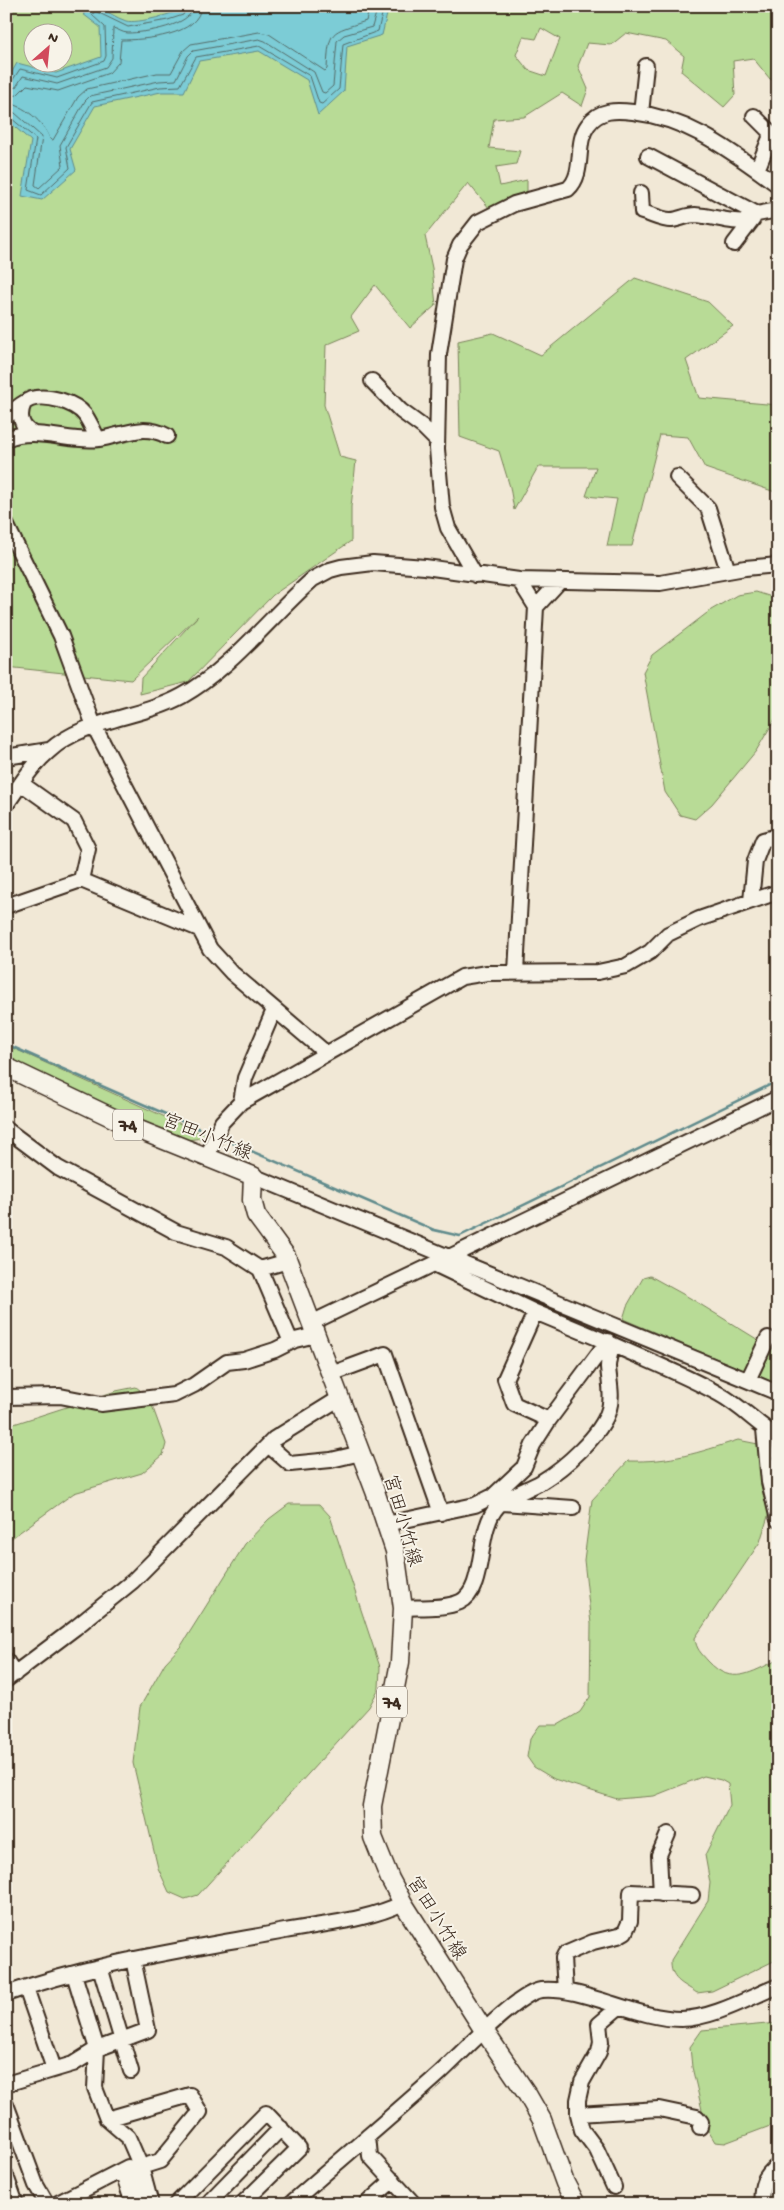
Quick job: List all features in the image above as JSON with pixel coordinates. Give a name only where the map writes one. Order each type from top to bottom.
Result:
[{"type":"main road","name":"宮田小竹線","points":[[6,1067],[124,1123],[253,1176],[252,1200],[256,1215],[288,1261],[361,1453],[394,1552],[403,1608],[400,1662],[372,1806],[371,1822],[373,1837],[379,1855],[403,1903],[542,2120],[565,2183],[576,2204]]},
{"type":"street","points":[[641,113],[646,66]]},
{"type":"street","points":[[475,575],[448,528],[442,507],[437,442],[439,354],[450,276],[460,245],[478,222],[498,210],[535,197],[562,192],[573,185],[577,173],[582,136],[588,123],[609,111],[641,113],[669,119],[704,134],[778,185]]},
{"type":"street","points":[[754,116],[769,131],[770,138],[758,170]]},
{"type":"street","points":[[648,156],[754,218]]},
{"type":"street","points":[[640,192],[642,212],[672,220],[696,215],[741,222],[778,210]]},
{"type":"street","points":[[734,244],[754,218]]},
{"type":"street","points":[[372,381],[401,411],[423,427],[437,442]]},
{"type":"street","points":[[6,417],[33,398],[45,398],[69,403],[85,415],[98,439]]},
{"type":"street","points":[[24,403],[20,417],[24,426],[34,434]]},
{"type":"street","points":[[6,438],[34,434],[61,438],[98,439],[142,429],[152,429],[167,436]]},
{"type":"street","points":[[677,478],[708,508],[728,571]]},
{"type":"street","points":[[6,524],[61,636],[94,726],[199,929],[219,961],[326,1053]]},
{"type":"street","points":[[6,805],[49,750],[69,737],[94,726],[153,709],[182,696],[207,679],[227,662],[313,579],[330,570],[373,563],[425,567],[519,580],[660,583],[728,571],[778,565]]},
{"type":"street","points":[[516,972],[536,607],[519,580]]},
{"type":"street","points":[[536,607],[560,581]]},
{"type":"street","points":[[6,758],[49,750]]},
{"type":"street","points":[[22,784],[74,822],[88,849],[81,880]]},
{"type":"street","points":[[751,901],[758,849],[763,840],[778,836]]},
{"type":"street","points":[[6,906],[81,880],[199,929]]},
{"type":"street","points":[[207,1157],[222,1122],[241,1102],[462,977],[487,972],[598,972],[626,966],[650,952],[668,934],[699,918],[778,892]]},
{"type":"street","points":[[241,1102],[245,1078],[274,1010]]},
{"type":"street","points":[[449,1258],[778,1098]]},
{"type":"street","points":[[6,1129],[58,1168],[176,1232],[226,1247],[260,1269],[291,1342]]},
{"type":"street","points":[[253,1176],[778,1393]]},
{"type":"street","points":[[260,1269],[288,1261]]},
{"type":"street","points":[[6,1397],[60,1396],[101,1404],[174,1395],[227,1362],[244,1360],[275,1350],[434,1264],[535,1312],[720,1394],[748,1412],[764,1429],[778,1437]]},
{"type":"street","points":[[535,1312],[505,1379],[514,1404],[549,1420]]},
{"type":"street","points":[[403,1608],[448,1605],[465,1599],[475,1584],[486,1527],[497,1507],[541,1482],[562,1467],[580,1450],[606,1419],[611,1402],[608,1365],[609,1344],[615,1326]]},
{"type":"street","points":[[748,1380],[766,1341]]},
{"type":"street","points":[[386,1524],[475,1505],[487,1500],[514,1478],[524,1467],[533,1445],[549,1420],[609,1344]]},
{"type":"street","points":[[331,1374],[385,1354],[441,1512]]},
{"type":"street","points":[[6,1660],[11,1677],[133,1581],[274,1439],[340,1398]]},
{"type":"street","points":[[764,1429],[769,1482],[778,1520]]},
{"type":"street","points":[[268,1445],[290,1464],[331,1460],[361,1453]]},
{"type":"street","points":[[487,1500],[502,1503],[573,1508]]},
{"type":"street","points":[[661,1894],[660,1855],[668,1834]]},
{"type":"street","points":[[565,1991],[563,1958],[565,1954],[625,1932],[630,1921],[631,1892],[692,1895]]},
{"type":"street","points":[[6,1994],[100,1966],[341,1920],[389,1910],[403,1903]]},
{"type":"street","points":[[6,2084],[73,2064],[97,2049],[148,2030],[133,1959]]},
{"type":"street","points":[[100,1966],[131,2071]]},
{"type":"street","points":[[74,1974],[97,2049],[95,2088],[108,2119],[128,2137],[141,2167],[150,2204]]},
{"type":"street","points":[[290,2204],[527,1995],[539,1990],[565,1991],[619,2007],[681,2019],[704,2016],[778,1986]]},
{"type":"street","points":[[26,1988],[54,2069]]},
{"type":"street","points":[[614,2187],[597,2150],[582,2130],[578,2114],[578,2100],[582,2082],[598,2052],[601,2042],[599,2024],[619,2007]]},
{"type":"street","points":[[108,2119],[190,2095],[200,2112],[160,2161],[141,2167]]},
{"type":"street","points":[[6,2104],[36,2185],[56,2203],[128,2167],[150,2204]]},
{"type":"street","points":[[578,2114],[659,2109],[697,2117],[701,2122],[700,2127]]},
{"type":"street","points":[[176,2204],[266,2113],[299,2148],[242,2204]]},
{"type":"street","points":[[194,2186],[211,2202],[282,2128]]},
{"type":"street","points":[[368,2136],[370,2156],[414,2204]]},
{"type":"street","points":[[762,2204],[762,2183],[766,2174],[778,2165]]},
{"type":"street","points":[[122,2170],[133,2204]]},
{"type":"street","points":[[6,2176],[16,2204]]},
{"type":"street","points":[[366,2204],[393,2180]]},
{"type":"green space","points":[[6,6],[778,6],[778,81],[770,79],[753,58],[733,61],[735,95],[724,107],[681,71],[684,56],[666,41],[626,33],[611,45],[587,43],[578,66],[588,89],[582,106],[562,93],[524,117],[494,119],[489,148],[520,151],[516,164],[496,167],[500,186],[527,180],[527,195],[490,209],[468,183],[425,236],[432,268],[436,305],[410,328],[375,285],[351,317],[359,331],[326,345],[324,405],[340,457],[356,461],[351,507],[351,541],[273,595],[188,682],[140,694],[141,678],[198,616],[131,680],[6,667]],"holes":[[[541,28],[560,39],[546,76],[528,70],[516,55],[523,37],[536,39]]]},
{"type":"green space","points":[[635,278],[708,302],[733,326],[686,360],[699,398],[778,405],[778,493],[705,468],[688,437],[660,435],[632,546],[607,546],[617,499],[586,496],[596,467],[538,467],[514,510],[510,487],[499,451],[460,437],[458,341],[493,333],[541,355]]},
{"type":"green space","points":[[756,592],[778,599],[778,714],[756,751],[712,804],[695,819],[680,815],[665,792],[643,672],[652,655],[711,610],[737,595]]},
{"type":"green space","points":[[6,1045],[205,1135],[203,1138],[187,1140],[135,1122],[6,1062]]},
{"type":"green space","points":[[650,1276],[760,1341],[746,1371],[623,1319],[627,1306],[643,1278]]},
{"type":"green space","points":[[768,1348],[778,1348],[778,1384],[757,1375]]},
{"type":"green space","points":[[136,1387],[149,1397],[166,1444],[163,1455],[142,1473],[74,1493],[6,1542],[6,1424],[14,1424],[116,1391]]},
{"type":"green space","points":[[738,1440],[758,1444],[775,1454],[778,1465],[778,1484],[760,1542],[695,1638],[703,1656],[717,1669],[725,1673],[742,1675],[778,1660],[778,1959],[712,1991],[697,1993],[675,1977],[671,1967],[671,1960],[708,1901],[710,1883],[705,1855],[730,1805],[728,1784],[721,1780],[704,1776],[654,1796],[617,1799],[554,1779],[534,1767],[527,1757],[530,1739],[540,1725],[558,1725],[580,1712],[590,1697],[591,1624],[584,1560],[592,1500],[628,1461],[671,1458],[697,1453]]},
{"type":"green space","points":[[289,1504],[319,1504],[330,1516],[380,1667],[379,1688],[369,1707],[198,1895],[185,1899],[169,1892],[158,1868],[133,1763],[140,1707],[165,1663],[181,1646],[245,1544],[269,1519]]},
{"type":"green space","points":[[778,2023],[778,2123],[725,2143],[715,2142],[706,2127],[692,2067],[690,2047],[702,2030]]},
{"type":"water","points":[[92,6],[97,6],[131,22],[165,15],[184,6],[389,6],[382,35],[347,46],[344,91],[318,115],[307,80],[259,51],[199,61],[184,92],[161,92],[95,106],[70,149],[76,170],[42,200],[22,196],[31,141],[8,121],[6,82],[17,63],[22,64],[22,72],[72,72],[72,67],[101,57],[100,27],[83,14]]},
{"type":"waterway","points":[[6,1044],[211,1134]]},
{"type":"waterway","points":[[221,1138],[434,1230],[460,1236],[778,1081]]}]
